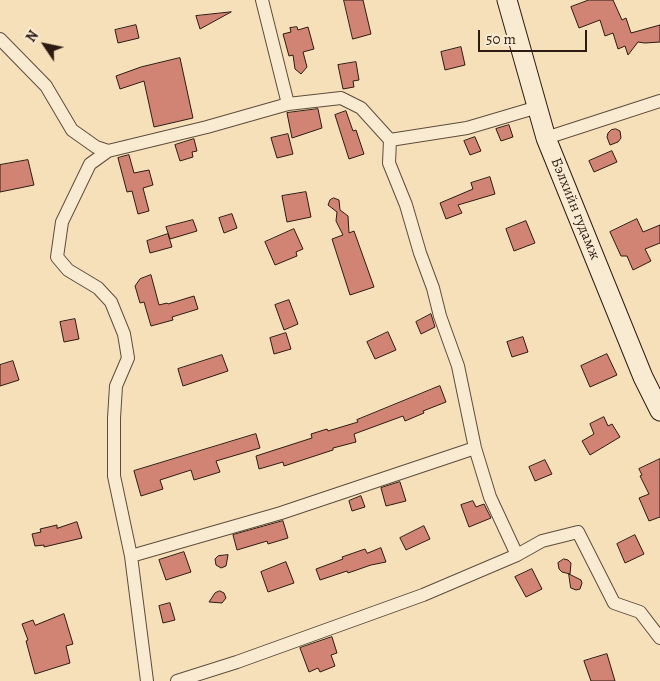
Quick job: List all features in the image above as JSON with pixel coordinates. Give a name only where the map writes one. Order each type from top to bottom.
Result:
[{"type":"main road","name":"Бэлхийн гудамж","points":[[507,0],[546,138],[643,377],[660,411]]},
{"type":"street","points":[[262,0],[288,104]]},
{"type":"street","points":[[0,39],[46,86],[72,130],[96,147],[108,151]]},
{"type":"street","points":[[147,681],[131,556],[114,476],[116,386],[128,358],[124,334],[111,302],[98,288],[68,270],[57,257],[62,222],[90,164],[108,151],[207,127],[288,104],[341,98],[361,108],[390,140],[388,163],[406,205],[420,253],[433,288],[440,316],[458,366],[475,448],[490,497],[517,555]]},
{"type":"street","points":[[546,138],[660,101]]},
{"type":"street","points":[[390,140],[467,128],[538,107]]},
{"type":"street","points":[[131,556],[281,513],[475,448]]},
{"type":"street","points":[[178,681],[237,662],[423,595],[517,555],[542,540],[578,532],[614,602],[640,612],[660,638]]},
{"type":"building","points":[[344,0],[363,0],[371,34],[353,39]]},
{"type":"building","points":[[589,0],[613,0],[622,20],[626,18],[631,33],[660,25],[660,42],[638,42],[628,55],[625,46],[618,49],[613,33],[605,36],[600,20],[579,28],[571,7]]},
{"type":"building","points":[[231,12],[200,29],[196,16]]},
{"type":"building","points":[[136,25],[139,38],[118,43],[115,30]]},
{"type":"building","points":[[297,27],[298,30],[308,27],[314,49],[303,52],[307,67],[301,74],[295,69],[293,55],[289,56],[283,34],[291,32],[290,28]]},
{"type":"building","points":[[461,47],[465,65],[445,70],[441,52]]},
{"type":"building","points":[[180,58],[193,118],[154,127],[144,81],[120,89],[116,76],[141,67]]},
{"type":"building","points":[[356,62],[359,80],[353,81],[354,87],[343,89],[338,65]]},
{"type":"building","points":[[318,109],[322,128],[292,138],[287,113]]},
{"type":"building","points":[[346,111],[353,131],[356,130],[364,154],[349,159],[335,115]]},
{"type":"building","points":[[509,125],[513,137],[501,141],[496,129]]},
{"type":"building","points":[[616,129],[620,131],[621,138],[618,142],[610,145],[607,137],[608,133]]},
{"type":"building","points":[[288,134],[293,154],[277,158],[271,138]]},
{"type":"building","points":[[475,137],[481,151],[470,155],[464,141]]},
{"type":"building","points":[[194,139],[197,151],[192,152],[193,157],[180,161],[175,145]]},
{"type":"building","points":[[612,151],[617,162],[594,172],[589,161]]},
{"type":"building","points":[[129,155],[134,173],[149,170],[153,185],[143,188],[149,211],[138,214],[132,191],[127,192],[118,158]]},
{"type":"building","points":[[28,160],[34,185],[0,192],[0,165]]},
{"type":"building","points":[[490,177],[495,194],[458,205],[462,213],[446,219],[440,203],[473,189],[471,183]]},
{"type":"building","points":[[306,192],[311,217],[287,222],[282,196]]},
{"type":"building","points":[[334,198],[339,200],[340,210],[348,216],[349,233],[354,231],[374,287],[350,295],[332,239],[343,235],[336,221],[337,212],[328,205],[330,200]]},
{"type":"building","points":[[232,214],[237,228],[224,233],[219,218]]},
{"type":"building","points":[[637,219],[643,232],[660,225],[660,243],[645,249],[651,261],[633,270],[627,256],[621,256],[610,232]]},
{"type":"building","points":[[193,220],[197,231],[170,239],[166,227]]},
{"type":"building","points":[[526,221],[535,243],[514,251],[506,229]]},
{"type":"building","points":[[294,229],[303,249],[296,252],[297,256],[275,265],[265,242]]},
{"type":"building","points":[[168,234],[172,247],[150,253],[147,241]]},
{"type":"building","points":[[151,275],[159,305],[194,296],[198,309],[172,317],[173,320],[151,326],[144,302],[140,303],[135,286],[140,279]]},
{"type":"building","points":[[289,300],[298,324],[284,330],[275,305]]},
{"type":"building","points":[[431,314],[435,327],[421,334],[416,322]]},
{"type":"building","points":[[75,319],[79,339],[64,342],[60,322]]},
{"type":"building","points":[[388,332],[396,350],[375,359],[367,342]]},
{"type":"building","points":[[286,333],[291,349],[274,354],[270,338]]},
{"type":"building","points":[[523,337],[528,352],[512,357],[507,342]]},
{"type":"building","points":[[607,354],[617,375],[590,387],[581,366]]},
{"type":"building","points":[[222,355],[228,371],[183,386],[178,369]]},
{"type":"building","points":[[13,361],[19,380],[0,386],[0,365]]},
{"type":"building","points":[[440,386],[446,402],[423,411],[424,413],[405,421],[403,416],[354,434],[356,442],[333,448],[333,450],[284,466],[283,462],[259,469],[256,456],[312,438],[311,434],[358,422],[357,420]]},
{"type":"building","points":[[604,417],[608,426],[612,424],[620,437],[590,455],[582,441],[594,434],[590,424]]},
{"type":"building","points":[[256,434],[260,448],[216,461],[220,472],[194,480],[191,470],[160,480],[163,489],[141,496],[134,471]]},
{"type":"building","points":[[660,459],[660,517],[649,521],[639,498],[649,494],[640,476],[642,475],[639,469]]},
{"type":"building","points":[[545,460],[552,474],[535,481],[529,467]]},
{"type":"building","points":[[400,482],[406,501],[386,506],[381,488]]},
{"type":"building","points":[[361,496],[365,507],[352,511],[349,501]]},
{"type":"building","points":[[473,501],[476,507],[484,504],[491,518],[469,527],[461,505]]},
{"type":"building","points":[[283,521],[288,538],[268,544],[267,541],[237,550],[233,535]]},
{"type":"building","points":[[77,522],[82,538],[44,547],[44,545],[35,546],[32,534],[41,532],[40,529],[57,525],[57,528]]},
{"type":"building","points":[[424,526],[430,539],[406,550],[400,538]]},
{"type":"building","points":[[635,535],[644,554],[625,563],[617,544]]},
{"type":"building","points":[[381,548],[386,562],[348,573],[347,571],[320,580],[316,569],[365,549],[367,553]]},
{"type":"building","points":[[184,552],[191,572],[166,580],[159,560]]},
{"type":"building","points":[[228,555],[226,566],[221,568],[216,565],[215,559],[218,556]]},
{"type":"building","points":[[564,559],[571,563],[570,574],[559,569],[558,563]]},
{"type":"building","points":[[286,562],[294,583],[268,592],[261,572]]},
{"type":"building","points":[[532,569],[542,589],[526,597],[515,577]]},
{"type":"building","points":[[569,574],[581,580],[580,589],[571,588]]},
{"type":"building","points":[[220,591],[224,593],[226,598],[222,603],[209,602],[215,593]]},
{"type":"building","points":[[170,603],[175,620],[163,623],[159,606]]},
{"type":"building","points":[[64,614],[73,644],[66,646],[70,663],[35,674],[26,641],[28,640],[22,624],[33,620],[35,625]]},
{"type":"building","points":[[332,637],[337,653],[331,655],[335,666],[320,672],[318,668],[309,672],[300,648]]},
{"type":"building","points":[[607,654],[615,681],[591,681],[584,661]]}]
